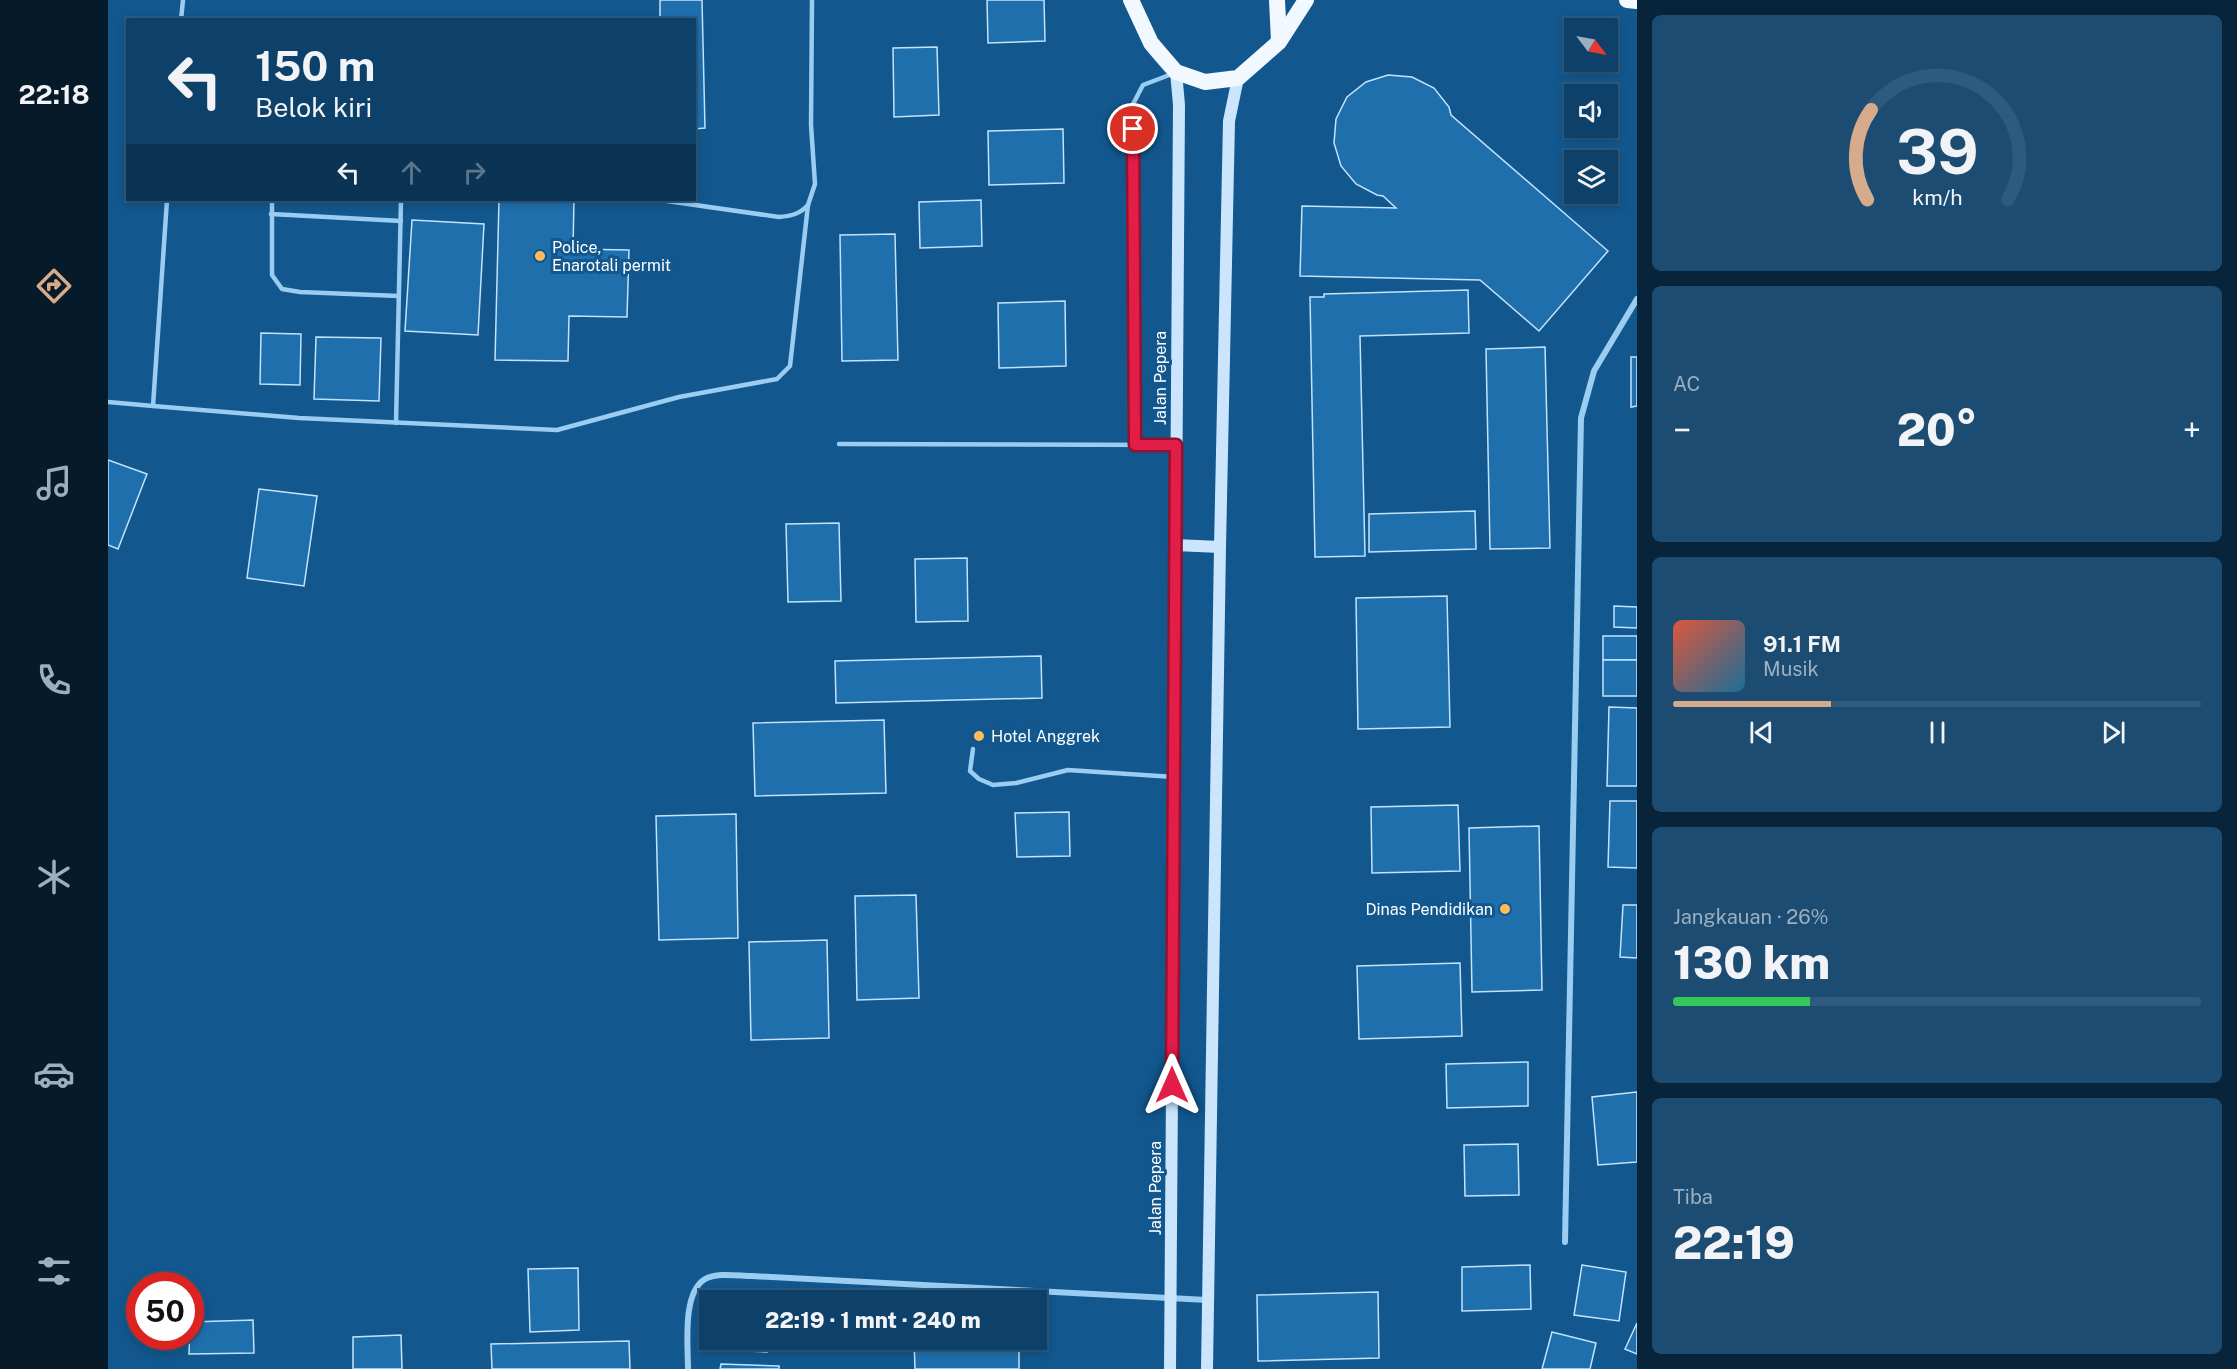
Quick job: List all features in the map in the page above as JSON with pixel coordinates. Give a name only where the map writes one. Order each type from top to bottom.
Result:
[{"type":"highway","points":[[1131,0],[1151,43],[1176,72],[1205,82],[1238,78],[1279,42],[1306,0]]},
{"type":"highway","points":[[1141,18],[1147,0]]},
{"type":"highway","points":[[1277,0],[1279,42]]},
{"type":"highway","points":[[1627,0],[1637,1]]},
{"type":"main road","name":"Jalan Pepera","points":[[1170,1369],[1179,105],[1176,72]]},
{"type":"main road","points":[[1207,1369],[1229,122],[1238,78]]},
{"type":"main road","points":[[1175,545],[1220,548]]},
{"type":"street","points":[[1564,1242],[1581,418],[1594,371],[1637,299]]},
{"type":"street","points":[[688,1369],[691,1298],[705,1279],[714,1277],[752,1276],[1207,1300]]},
{"type":"lane","points":[[181,18],[183,0]]},
{"type":"lane","points":[[108,402],[259,416],[557,430],[679,397],[777,379],[790,366],[808,205],[815,184],[811,125],[813,0]]},
{"type":"lane","points":[[1135,445],[1132,106],[1143,85],[1176,72]]},
{"type":"lane","points":[[153,406],[166,201]]},
{"type":"lane","points":[[272,201],[272,275],[282,290],[399,296]]},
{"type":"lane","points":[[396,423],[401,201]]},
{"type":"lane","points":[[667,201],[779,217],[792,216],[808,205]]},
{"type":"lane","points":[[271,214],[401,221]]},
{"type":"lane","points":[[840,444],[1176,445]]},
{"type":"lane","points":[[973,749],[970,771],[979,779],[993,785],[1016,783],[1068,770],[1174,777]]},
{"type":"building","points":[[660,0],[702,0],[705,128],[696,129],[696,18],[660,18]]},
{"type":"building","points":[[987,0],[1044,0],[1045,41],[988,43]]},
{"type":"building","points":[[937,47],[939,115],[894,117],[893,48]]},
{"type":"building","points":[[1388,75],[1412,77],[1434,88],[1449,107],[1451,115],[1608,251],[1539,331],[1480,280],[1300,276],[1302,206],[1396,208],[1383,196],[1356,184],[1341,166],[1334,143],[1336,119],[1347,97],[1366,82]]},
{"type":"building","points":[[1063,129],[1064,183],[989,185],[988,131]]},
{"type":"building","points":[[981,200],[982,246],[920,248],[919,202]]},
{"type":"building","points":[[499,201],[574,201],[573,249],[629,250],[627,317],[569,316],[568,361],[495,360]]},
{"type":"building","points":[[412,220],[484,224],[478,335],[405,331]]},
{"type":"building","points":[[895,234],[898,360],[842,361],[840,235]]},
{"type":"building","points":[[1468,290],[1469,333],[1360,336],[1365,556],[1315,557],[1310,297],[1324,297],[1324,294]]},
{"type":"building","points":[[1065,301],[1066,366],[999,368],[998,303]]},
{"type":"building","points":[[261,333],[301,334],[300,385],[260,384]]},
{"type":"building","points":[[316,337],[381,338],[379,401],[314,399]]},
{"type":"building","points":[[1545,347],[1550,548],[1490,549],[1486,349]]},
{"type":"building","points":[[1631,357],[1637,357],[1637,406],[1631,407]]},
{"type":"building","points":[[108,460],[147,474],[118,549],[108,545]]},
{"type":"building","points":[[259,489],[317,496],[304,586],[247,578]]},
{"type":"building","points":[[1475,511],[1476,549],[1369,552],[1369,514]]},
{"type":"building","points":[[839,523],[841,601],[788,602],[786,524]]},
{"type":"building","points":[[967,558],[968,621],[916,622],[915,559]]},
{"type":"building","points":[[1447,596],[1450,727],[1358,729],[1356,598]]},
{"type":"building","points":[[1614,606],[1637,607],[1637,628],[1614,627]]},
{"type":"building","points":[[1603,636],[1637,636],[1637,660],[1603,660]]},
{"type":"building","points":[[1041,656],[1042,698],[836,703],[835,661]]},
{"type":"building","points":[[1603,660],[1637,660],[1637,696],[1603,696]]},
{"type":"building","points":[[1609,707],[1637,708],[1637,786],[1607,786]]},
{"type":"building","points":[[884,720],[886,793],[755,796],[753,723]]},
{"type":"building","points":[[1610,801],[1637,801],[1637,868],[1608,867]]},
{"type":"building","points":[[1458,805],[1460,871],[1372,873],[1371,807]]},
{"type":"building","points":[[1069,812],[1070,856],[1017,857],[1015,813]]},
{"type":"building","points":[[736,814],[738,938],[659,940],[656,816]]},
{"type":"building","name":"Dinas Pendidikan","points":[[1539,826],[1542,990],[1472,992],[1469,828]]},
{"type":"building","points":[[916,895],[919,998],[857,1000],[855,896]]},
{"type":"building","points":[[1623,905],[1637,905],[1637,958],[1620,957]]},
{"type":"building","points":[[827,940],[829,1038],[751,1040],[749,942]]},
{"type":"building","points":[[1460,963],[1462,1036],[1359,1039],[1357,966]]},
{"type":"building","points":[[1528,1062],[1528,1106],[1447,1108],[1446,1064]]},
{"type":"building","points":[[1637,1092],[1637,1162],[1598,1165],[1592,1097]]},
{"type":"building","points":[[1518,1144],[1519,1195],[1465,1196],[1464,1145]]},
{"type":"building","points":[[1530,1265],[1531,1309],[1462,1311],[1462,1267]]},
{"type":"building","points":[[1582,1265],[1626,1272],[1619,1321],[1574,1315]]},
{"type":"building","points":[[578,1268],[579,1330],[530,1332],[528,1269]]},
{"type":"building","points":[[1378,1292],[1379,1358],[1258,1361],[1257,1295]]},
{"type":"building","points":[[253,1320],[254,1353],[189,1354],[189,1350],[204,1350],[204,1322]]},
{"type":"building","points":[[1637,1323],[1637,1354],[1625,1349]]},
{"type":"building","points":[[1552,1332],[1596,1343],[1590,1369],[1542,1369]]},
{"type":"building","points":[[401,1335],[402,1369],[353,1369],[353,1337]]},
{"type":"building","points":[[629,1341],[630,1369],[492,1369],[491,1344]]},
{"type":"building","points":[[721,1350],[767,1350],[767,1352]]},
{"type":"building","points":[[914,1350],[1019,1350],[1019,1369],[915,1369]]},
{"type":"building","points":[[721,1364],[779,1366],[779,1369],[720,1369]]},
{"type":"place","name":"Police, Enarotali permit","points":[[540,256]]},
{"type":"place","name":"Hotel Anggrek","points":[[979,736]]},
{"type":"place","name":"Dinas Pendidikan","points":[[1505,909]]},
{"type":"route","points":[[1133,129],[1135,445],[1176,445],[1172,1085]]}]
